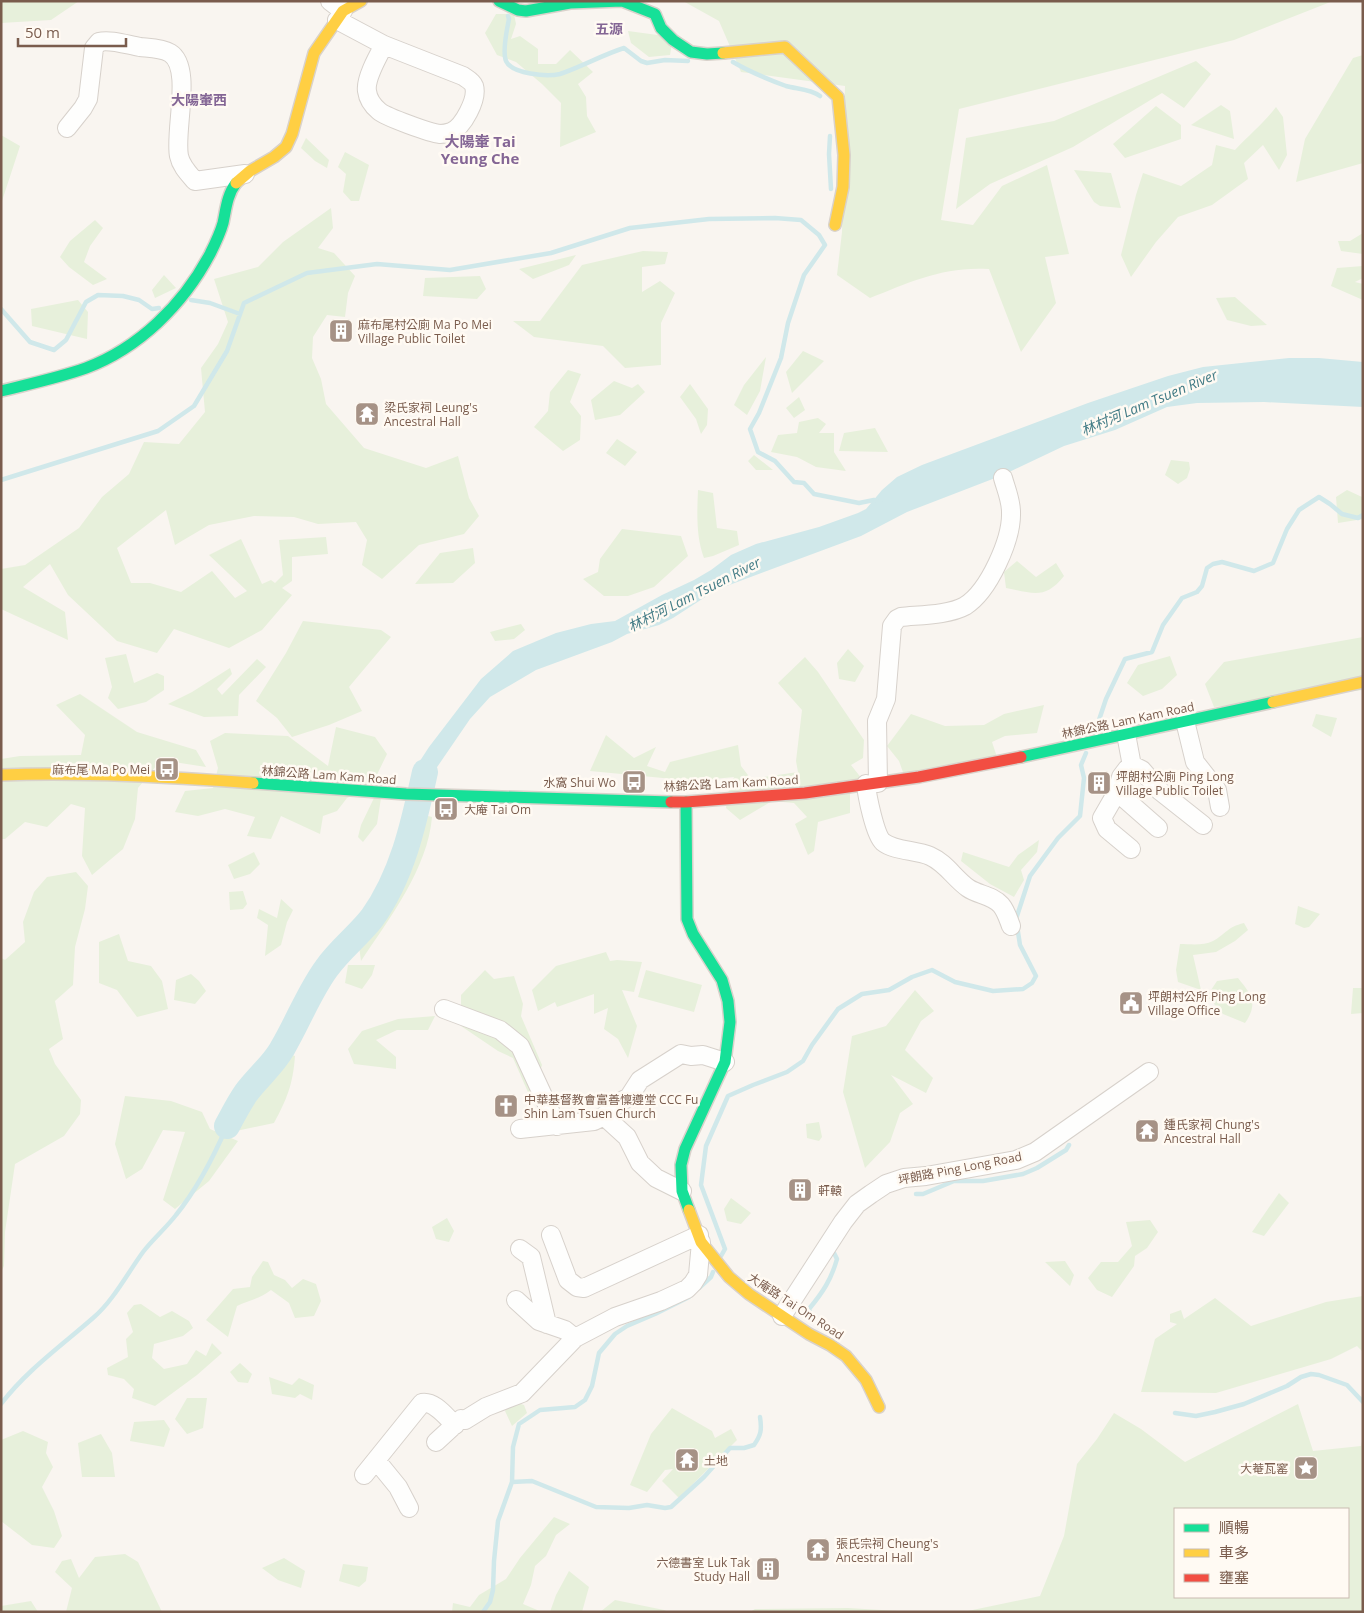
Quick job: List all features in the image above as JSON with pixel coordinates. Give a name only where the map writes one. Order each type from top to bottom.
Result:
[{"type":"street","points":[[1,392],[76,371],[98,362],[151,330],[174,307],[195,280],[216,241],[231,191],[235,184],[245,174],[280,153],[289,141],[314,53],[337,11],[361,1]]},
{"type":"street","points":[[499,1],[512,8],[526,11],[570,4],[622,1],[655,14],[661,28],[673,40],[691,52],[707,54],[784,47],[838,97],[844,155],[843,187],[835,225]]},
{"type":"street","points":[[337,11],[384,45],[470,80],[474,86],[473,98],[465,118],[458,128],[446,133],[434,132],[383,114],[374,107],[369,97],[367,85],[384,45]]},
{"type":"street","points":[[67,128],[88,99],[94,48],[99,42],[166,51],[174,56],[180,69],[182,81],[177,147],[179,158],[184,168],[195,181],[245,174]]},
{"type":"street","points":[[1003,478],[1012,510],[1011,521],[1002,554],[982,588],[970,602],[957,609],[901,617],[892,626],[886,699],[877,721],[872,783],[867,799],[883,843],[895,848],[930,856],[946,865],[957,879],[970,889],[987,895],[1000,904],[1007,914],[1011,926]]},
{"type":"street","name":"林錦公路 Lam Kam Road","points":[[1,775],[52,773],[148,776],[406,794],[686,802],[805,793],[919,777],[1074,746],[1363,682]]},
{"type":"street","points":[[1185,721],[1195,762],[1217,790],[1220,807]]},
{"type":"street","points":[[1118,736],[1132,766]]},
{"type":"street","points":[[1131,849],[1107,829],[1103,824],[1102,818],[1117,792],[1121,777],[1132,766],[1142,770],[1160,791],[1203,825]]},
{"type":"street","points":[[1117,792],[1158,828]]},
{"type":"street","name":"大庵路 Tai Om Road","points":[[686,802],[687,919],[693,934],[722,980],[728,1001],[730,1022],[725,1062],[685,1150],[681,1165],[682,1190],[704,1244],[729,1277],[749,1294],[846,1356],[866,1380],[879,1407]]},
{"type":"street","points":[[444,1010],[500,1030],[520,1046],[557,1126]]},
{"type":"street","points":[[520,1129],[594,1121],[604,1116],[629,1097],[640,1080],[681,1054],[691,1056],[703,1055],[725,1062]]},
{"type":"street","name":"坪朗路 Ping Long Road","points":[[782,1316],[843,1222],[857,1204],[886,1184],[904,1178],[926,1176],[1016,1160],[1035,1152],[1149,1072]]},
{"type":"street","points":[[604,1116],[628,1137],[640,1163],[656,1178],[682,1190]]},
{"type":"street","points":[[552,1235],[568,1280],[577,1287],[584,1288],[704,1244]]},
{"type":"street","points":[[436,1442],[461,1419],[465,1420],[486,1407],[522,1393],[575,1338],[615,1317],[661,1301],[687,1289],[698,1275],[704,1244]]},
{"type":"street","points":[[520,1249],[531,1257],[546,1324]]},
{"type":"street","points":[[516,1300],[528,1312],[546,1324],[564,1330],[575,1338]]},
{"type":"street","points":[[364,1475],[422,1403],[434,1406],[455,1425]]},
{"type":"street","points":[[376,1460],[398,1487],[409,1508]]},
{"type":"green space","points":[[1,1],[79,1],[51,20],[1,23]]},
{"type":"green space","points":[[683,1],[1333,1],[1234,40],[959,109],[941,220],[973,225],[1002,186],[1047,165],[1069,254],[1045,257],[1056,303],[1021,352],[989,269],[957,270],[928,276],[870,298],[837,275],[842,232],[845,86],[741,72],[719,21]]},
{"type":"green space","points":[[496,14],[514,14],[516,24],[511,39],[520,36],[538,49],[538,64],[556,64],[570,50],[593,72],[578,84],[586,97],[587,116],[596,132],[560,147],[561,103],[516,62],[497,55],[485,33]]},
{"type":"green space","points":[[628,31],[665,36],[672,43],[670,55],[649,57],[631,43]]},
{"type":"green space","points":[[1363,55],[1363,163],[1296,182],[1305,139],[1353,58]]},
{"type":"green space","points":[[1196,61],[1211,74],[1184,108],[1162,93],[1073,147],[990,184],[956,209],[966,138],[1054,121]]},
{"type":"green space","points":[[1221,105],[1230,111],[1234,139],[1191,125]]},
{"type":"green space","points":[[1156,106],[1181,125],[1181,139],[1125,158],[1113,144]]},
{"type":"green space","points":[[1276,107],[1283,117],[1287,155],[1279,170],[1263,145],[1244,163],[1248,179],[1212,205],[1178,217],[1156,242],[1131,277],[1121,255],[1143,173],[1181,186],[1212,165],[1216,145],[1235,150]]},
{"type":"green space","points":[[1,135],[20,146],[1,204]]},
{"type":"green space","points":[[306,138],[329,160],[327,168],[315,161],[301,148]]},
{"type":"green space","points":[[345,152],[369,165],[359,201],[351,201],[343,192],[346,174],[338,167]]},
{"type":"green space","points":[[1074,170],[1111,173],[1121,208],[1100,206],[1094,202]]},
{"type":"green space","points":[[331,208],[333,228],[318,248],[334,253],[355,276],[348,293],[345,317],[327,315],[313,337],[312,358],[321,379],[326,404],[364,448],[426,468],[458,456],[469,498],[479,516],[464,534],[419,545],[382,579],[362,565],[367,540],[356,522],[318,524],[294,517],[254,516],[209,525],[175,545],[166,510],[117,548],[131,583],[150,583],[181,592],[212,571],[235,598],[247,591],[209,555],[241,539],[262,584],[271,580],[275,583],[283,575],[279,540],[326,537],[328,554],[292,557],[292,581],[282,588],[292,595],[262,630],[229,648],[174,629],[157,653],[117,641],[68,595],[50,564],[23,587],[65,612],[68,640],[1,609],[1,569],[25,565],[79,528],[102,497],[129,474],[144,442],[179,444],[205,412],[201,368],[218,344],[228,322],[214,279],[258,267],[283,242]]},
{"type":"green space","points":[[95,220],[103,228],[90,246],[84,262],[107,279],[93,285],[69,267],[60,257],[70,241]]},
{"type":"green space","points":[[1363,233],[1363,254],[1341,251],[1338,241],[1350,241]]},
{"type":"green space","points":[[643,251],[668,252],[665,264],[642,267],[642,292],[660,281],[675,293],[661,323],[661,365],[625,368],[603,346],[534,337],[513,321],[540,321],[582,265]]},
{"type":"green space","points":[[576,255],[569,265],[533,279],[519,269]]},
{"type":"green space","points":[[1363,266],[1363,278],[1355,282],[1363,284],[1363,300],[1331,286],[1337,268]]},
{"type":"green space","points":[[164,275],[176,288],[155,298],[152,290]]},
{"type":"green space","points":[[480,276],[486,289],[477,299],[423,296],[425,278]]},
{"type":"green space","points":[[1235,297],[1267,325],[1251,326],[1227,320],[1216,298]]},
{"type":"green space","points":[[78,300],[88,312],[87,339],[32,326],[31,309]]},
{"type":"green space","points":[[803,351],[824,361],[792,393],[786,372]]},
{"type":"green space","points":[[766,357],[760,391],[747,415],[734,405],[744,385]]},
{"type":"green space","points":[[568,370],[581,374],[570,402],[581,416],[580,440],[563,451],[534,427],[548,411],[550,392]]},
{"type":"green space","points":[[614,381],[632,388],[638,384],[645,392],[620,415],[595,420],[591,400]]},
{"type":"green space","points":[[690,384],[708,409],[707,425],[701,434],[696,419],[680,397]]},
{"type":"green space","points":[[799,397],[805,410],[794,418],[786,408]]},
{"type":"green space","points":[[818,418],[826,424],[819,433],[834,433],[834,452],[846,471],[816,467],[797,457],[771,452],[778,435],[797,433],[799,422]]},
{"type":"green space","points":[[875,428],[888,452],[839,451],[844,433]]},
{"type":"green space","points":[[617,439],[637,452],[625,466],[606,453]]},
{"type":"green space","points":[[754,455],[773,470],[756,470],[748,461]]},
{"type":"green space","points":[[1171,460],[1189,462],[1190,469],[1187,478],[1178,484],[1165,475]]},
{"type":"green space","points":[[698,490],[713,493],[717,528],[737,531],[739,545],[704,558],[698,533]]},
{"type":"green space","points":[[1347,490],[1363,496],[1363,519],[1338,523],[1336,497]]},
{"type":"green space","points":[[622,529],[681,536],[688,556],[654,587],[628,596],[604,596],[583,579],[598,572],[600,559]]},
{"type":"green space","points":[[473,548],[475,563],[453,583],[415,584],[440,553]]},
{"type":"green space","points":[[1017,561],[1036,577],[1056,563],[1064,576],[1051,589],[1044,592],[1031,593],[1006,588],[1004,572]]},
{"type":"green space","points":[[303,621],[381,630],[391,637],[349,687],[362,711],[329,725],[292,737],[277,718],[256,701],[286,653]]},
{"type":"green space","points":[[521,624],[525,630],[514,639],[495,641],[490,632]]},
{"type":"green space","points":[[1363,637],[1363,690],[1214,707],[1205,684],[1224,662]]},
{"type":"green space","points":[[848,649],[864,666],[855,682],[839,679],[837,663]]},
{"type":"green space","points":[[126,654],[134,683],[157,673],[164,676],[164,690],[146,702],[118,709],[108,698],[112,687],[105,658]]},
{"type":"green space","points":[[1170,656],[1177,675],[1162,689],[1143,696],[1127,683],[1138,665]]},
{"type":"green space","points":[[805,657],[818,672],[864,740],[863,758],[851,765],[862,779],[850,794],[850,813],[818,822],[814,851],[808,855],[795,824],[807,817],[794,803],[772,801],[740,820],[726,808],[728,793],[734,777],[694,781],[590,771],[606,735],[634,758],[656,747],[647,766],[665,772],[670,762],[738,745],[741,766],[751,779],[798,772],[796,761],[802,710],[778,683]]},
{"type":"green space","points":[[257,659],[266,667],[239,695],[238,716],[204,717],[168,704],[192,692],[230,668],[232,674],[217,689],[222,695]]},
{"type":"green space","points":[[80,694],[137,732],[196,750],[206,767],[161,760],[138,788],[135,819],[123,849],[92,875],[82,856],[85,808],[71,804],[47,827],[25,822],[5,839],[1,839],[1,759],[20,756],[81,755],[85,735],[56,705]]},
{"type":"green space","points":[[1044,705],[1037,733],[1005,736],[992,742],[997,757],[904,775],[899,761],[887,746],[911,714],[945,726],[984,725],[1004,714]]},
{"type":"green space","points":[[1316,714],[1337,718],[1331,737],[1312,726]]},
{"type":"green space","points":[[336,727],[375,737],[387,754],[371,787],[347,798],[337,811],[323,816],[320,834],[281,816],[271,839],[247,836],[255,817],[225,809],[198,816],[175,812],[185,791],[213,788],[218,768],[210,741],[225,733],[288,736],[328,766]]},
{"type":"green space","points":[[374,798],[381,798],[377,824],[363,842],[358,837],[361,825]]},
{"type":"green space","points":[[424,815],[432,817],[429,836],[415,874],[395,910],[361,961],[359,946],[380,924]]},
{"type":"green space","points":[[1039,840],[1037,852],[1021,870],[1024,880],[1014,897],[990,884],[961,861],[963,852],[1009,867],[1018,855]]},
{"type":"green space","points":[[254,852],[260,864],[250,874],[234,879],[228,865]]},
{"type":"green space","points":[[76,872],[88,886],[85,909],[75,947],[73,985],[55,1001],[63,1039],[49,1049],[55,1064],[81,1100],[80,1114],[64,1136],[15,1164],[5,1232],[4,1266],[1,1272],[1,958],[5,960],[25,942],[23,922],[34,892],[47,877]]},
{"type":"green space","points":[[243,891],[247,904],[243,909],[230,910],[229,892]]},
{"type":"green space","points":[[281,899],[293,910],[287,922],[281,945],[265,956],[268,925],[257,918],[259,909],[277,918]]},
{"type":"green space","points":[[1298,906],[1320,914],[1309,927],[1304,928],[1295,924]]},
{"type":"green space","points":[[1244,923],[1248,930],[1235,941],[1216,952],[1193,955],[1201,990],[1178,982],[1176,970],[1180,944],[1209,943]]},
{"type":"green space","points":[[119,934],[128,961],[151,966],[162,981],[168,1009],[137,1017],[117,990],[99,983],[99,942]]},
{"type":"green space","points":[[606,952],[610,961],[642,962],[634,992],[622,990],[637,1026],[628,1058],[618,1039],[604,1029],[608,1008],[594,1014],[594,994],[557,1007],[555,1002],[538,1011],[532,990],[556,966]]},
{"type":"green space","points":[[348,965],[375,965],[372,975],[362,989],[345,983]]},
{"type":"green space","points":[[485,970],[494,979],[514,976],[523,1004],[521,1016],[542,1065],[531,1099],[513,1058],[498,1051],[461,1026],[461,995]]},
{"type":"green space","points":[[646,970],[702,985],[694,1012],[638,997]]},
{"type":"green space","points":[[191,974],[206,991],[195,1004],[174,1000],[176,980]]},
{"type":"green space","points":[[1238,978],[1252,999],[1252,1010],[1245,1023],[1223,1014],[1207,996],[1217,981]]},
{"type":"green space","points":[[1353,988],[1363,988],[1363,1013],[1351,1014]]},
{"type":"green space","points":[[915,990],[934,1011],[921,1021],[905,1050],[933,1078],[926,1093],[891,1075],[913,1104],[900,1113],[890,1142],[865,1168],[843,1092],[852,1036],[886,1026]]},
{"type":"green space","points":[[435,1016],[428,1030],[397,1030],[376,1040],[396,1057],[396,1069],[354,1064],[348,1049],[362,1031],[398,1019]]},
{"type":"green space","points":[[286,1053],[295,1056],[293,1075],[286,1099],[274,1123],[236,1131],[251,1107],[268,1073]]},
{"type":"green space","points":[[125,1096],[171,1101],[202,1112],[210,1129],[238,1141],[209,1181],[175,1209],[163,1200],[185,1132],[163,1130],[142,1169],[126,1179],[115,1144]]},
{"type":"green space","points":[[819,1122],[822,1137],[819,1141],[807,1138],[806,1124]]},
{"type":"green space","points":[[1279,1193],[1289,1203],[1264,1236],[1252,1232]]},
{"type":"green space","points":[[731,1198],[751,1213],[741,1224],[727,1221],[724,1209]]},
{"type":"green space","points":[[447,1218],[454,1231],[449,1242],[436,1239],[432,1227]]},
{"type":"green space","points":[[1150,1220],[1158,1232],[1147,1248],[1135,1256],[1134,1266],[1112,1297],[1097,1290],[1088,1278],[1101,1262],[1118,1262],[1132,1246],[1126,1222]]},
{"type":"green space","points":[[263,1261],[268,1262],[274,1275],[285,1280],[292,1288],[303,1279],[316,1284],[321,1301],[314,1316],[295,1318],[289,1303],[271,1290],[237,1306],[228,1337],[206,1320],[233,1289],[250,1287],[252,1277]]},
{"type":"green space","points":[[1065,1261],[1074,1275],[1070,1286],[1045,1262]]},
{"type":"green space","points":[[1363,1296],[1363,1352],[1357,1346],[1331,1359],[1216,1393],[1141,1392],[1155,1339],[1177,1324],[1170,1322],[1170,1314],[1181,1310],[1184,1319],[1215,1298],[1251,1326],[1326,1302]]},
{"type":"green space","points":[[141,1304],[160,1317],[172,1311],[189,1321],[193,1328],[183,1336],[154,1344],[152,1358],[164,1369],[187,1364],[196,1350],[206,1356],[212,1343],[222,1353],[197,1375],[155,1406],[132,1398],[134,1389],[124,1379],[108,1375],[107,1368],[128,1357],[126,1339],[133,1332],[127,1313],[134,1305]]},
{"type":"green space","points":[[240,1363],[252,1374],[248,1383],[238,1382],[230,1372]]},
{"type":"green space","points":[[269,1377],[292,1385],[299,1378],[314,1385],[312,1400],[300,1394],[295,1398],[272,1394]]},
{"type":"green space","points":[[187,1398],[207,1398],[203,1428],[187,1434],[175,1419]]},
{"type":"green space","points":[[512,1401],[524,1405],[527,1413],[512,1426],[505,1411]]},
{"type":"green space","points":[[1298,1404],[1313,1451],[1361,1446],[1363,1438],[1363,1612],[963,1612],[1040,1596],[1064,1536],[1077,1464],[1097,1439],[1114,1413],[1141,1429],[1185,1462]]},
{"type":"green space","points":[[672,1408],[712,1431],[715,1438],[731,1429],[737,1440],[679,1498],[662,1481],[673,1469],[665,1470],[647,1492],[630,1485],[651,1434]]},
{"type":"green space","points":[[164,1420],[170,1429],[164,1447],[130,1441],[134,1422]]},
{"type":"green space","points":[[23,1431],[48,1442],[46,1453],[53,1467],[42,1487],[54,1511],[62,1536],[54,1548],[32,1545],[1,1521],[1,1440]]},
{"type":"green space","points":[[101,1434],[112,1453],[115,1477],[82,1477],[78,1443]]},
{"type":"green space","points":[[554,1517],[570,1524],[556,1535],[546,1556],[535,1566],[531,1585],[523,1604],[542,1612],[452,1612],[453,1603],[470,1607],[479,1595],[506,1579],[520,1558]]},
{"type":"green space","points":[[125,1554],[138,1562],[162,1612],[66,1612],[72,1588],[55,1572],[62,1561],[71,1559],[79,1578],[95,1557]]},
{"type":"green space","points":[[284,1558],[305,1571],[301,1588],[278,1580],[262,1568]]},
{"type":"green space","points":[[343,1564],[368,1567],[366,1581],[359,1587],[339,1581]]},
{"type":"green space","points":[[569,1571],[589,1587],[582,1612],[550,1612],[556,1595]]},
{"type":"green space","points":[[615,1600],[664,1610],[669,1612],[600,1612]]},
{"type":"green space","points":[[31,1601],[38,1612],[1,1612],[1,1606]]},
{"type":"green space","points":[[848,1608],[915,1612],[750,1612],[755,1609]]},
{"type":"water","points":[[1289,358],[1319,358],[1363,362],[1363,407],[1264,402],[1197,403],[1167,407],[1115,430],[1064,446],[1003,475],[907,512],[861,536],[716,590],[659,625],[627,634],[612,642],[536,670],[490,697],[470,719],[431,776],[423,782],[416,778],[416,767],[429,747],[481,679],[513,651],[556,633],[591,624],[615,621],[694,580],[731,555],[756,544],[819,527],[858,513],[866,509],[882,490],[897,477],[922,465],[1088,403],[1168,376],[1203,367]]},
{"type":"waterway","points":[[508,16],[505,57],[510,65],[522,72],[539,75],[560,74],[624,48],[641,61],[647,63],[665,60],[688,61]]},
{"type":"waterway","points":[[733,62],[772,81],[820,96]]},
{"type":"waterway","points":[[830,136],[831,189]]},
{"type":"waterway","points":[[1,480],[158,431],[194,406],[227,351],[244,303],[307,273],[377,264],[450,270],[551,253],[630,228],[709,219],[775,218],[801,220],[819,235],[825,245],[804,275],[788,323],[781,358],[759,413],[750,429],[758,452],[775,461],[794,482],[804,483],[814,494],[859,503],[874,500],[880,502]]},
{"type":"waterway","points":[[1,309],[30,342],[54,350],[66,340],[86,302],[98,295],[123,296],[139,300],[152,309],[159,308]]},
{"type":"waterway","points":[[191,300],[210,303],[240,314]]},
{"type":"waterway","points":[[1095,732],[1106,699],[1125,659],[1152,652],[1163,625],[1182,598],[1197,592],[1202,586],[1207,568],[1222,562],[1254,571],[1273,563],[1287,529],[1299,510],[1319,497],[1342,514],[1358,518],[1363,515]]},
{"type":"waterway","points":[[721,1256],[725,1249],[701,1185],[706,1146],[728,1096],[787,1072],[803,1061],[838,1009],[862,994],[889,990],[912,977],[932,970],[955,982],[993,991],[1023,989],[1032,983],[1036,976],[1020,945],[1016,919],[1030,876],[1058,838],[1080,816],[1084,778],[1081,765],[1086,753]]},
{"type":"waterway","name":"林村河 Lam Tsuen River","points":[[227,1126],[246,1093],[278,1055],[326,969],[367,925],[383,901],[406,848],[425,772]]},
{"type":"waterway","points":[[1,1404],[44,1359],[107,1304],[143,1252],[184,1205],[211,1160],[227,1126]]},
{"type":"waterway","points":[[916,1194],[923,1194],[954,1181],[983,1181],[1023,1174],[1037,1168],[1066,1150],[1069,1145]]},
{"type":"waterway","points":[[810,1312],[809,1309],[832,1273],[837,1259],[834,1253]]},
{"type":"waterway","points":[[699,1288],[711,1277],[713,1272]]},
{"type":"waterway","points":[[483,1612],[490,1602],[493,1590],[498,1521],[512,1482],[513,1447],[519,1424],[540,1410],[575,1407],[585,1400],[592,1386],[599,1353],[615,1334],[627,1326],[689,1297]]},
{"type":"waterway","points":[[1175,1413],[1196,1416],[1244,1404],[1311,1374],[1347,1385],[1363,1402]]},
{"type":"waterway","points":[[512,1482],[532,1481],[596,1507],[629,1508],[647,1505],[671,1507],[704,1477],[730,1448],[744,1448],[754,1445],[760,1432],[760,1417]]},
{"type":"traffic: fast","points":[[499,1],[518,10],[526,11],[570,3],[622,1],[655,14],[661,28],[673,40],[691,52],[723,53]]},
{"type":"traffic: fast","points":[[1,391],[86,368],[124,349],[158,323],[187,291],[210,254],[222,227],[229,197],[236,183]]},
{"type":"traffic: fast","points":[[1021,757],[1273,702]]},
{"type":"traffic: fast","points":[[253,783],[406,794],[671,802]]},
{"type":"traffic: fast","points":[[686,802],[687,919],[693,934],[722,980],[728,1001],[730,1022],[725,1062],[685,1149],[681,1165],[682,1191],[689,1210]]},
{"type":"traffic: slow","points":[[236,183],[250,171],[274,157],[286,147],[292,134],[314,53],[343,11],[361,1]]},
{"type":"traffic: slow","points":[[723,53],[785,47],[838,97],[844,155],[843,187],[835,225]]},
{"type":"traffic: slow","points":[[1273,702],[1363,682]]},
{"type":"traffic: slow","points":[[1,775],[64,774],[253,783]]},
{"type":"traffic: slow","points":[[689,1210],[701,1242],[729,1277],[749,1294],[846,1356],[866,1380],[879,1407]]},
{"type":"traffic: jam","points":[[671,802],[805,793],[919,777],[1021,757]]},
{"type":"place","name":"麻布尾村公廁 Ma Po Mei Village Public Toilet","points":[[341,331]]},
{"type":"place","name":"梁氏家祠 Leung's Ancestral Hall","points":[[367,414]]},
{"type":"place","name":"麻布尾 Ma Po Mei","points":[[167,769]]},
{"type":"place","name":"水窩 Shui Wo","points":[[634,782]]},
{"type":"place","name":"坪朗村公廁 Ping Long Village Public Toilet","points":[[1099,783]]},
{"type":"place","name":"大庵 Tai Om","points":[[446,809]]},
{"type":"place","name":"坪朗村公所 Ping Long Village Office","points":[[1131,1003]]},
{"type":"place","name":"中華基督教會富善懍遵堂 CCC Fu Shin Lam Tsuen Church","points":[[506,1106]]},
{"type":"place","name":"鍾氏家祠 Chung's Ancestral Hall","points":[[1147,1131]]},
{"type":"place","name":"軒轅","points":[[800,1190]]},
{"type":"place","name":"土地","points":[[687,1460]]},
{"type":"place","name":"大菴瓦窰","points":[[1306,1468]]},
{"type":"place","name":"張氏宗祠 Cheung's Ancestral Hall","points":[[818,1550]]},
{"type":"place","name":"六德書室 Luk Tak Study Hall","points":[[768,1569]]},
{"type":"district","name":"五源","points":[[609,28]]},
{"type":"district","name":"大陽輋西","points":[[199,99]]},
{"type":"district","name":"大陽輋 Tai Yeung Che","points":[[480,150]]}]
